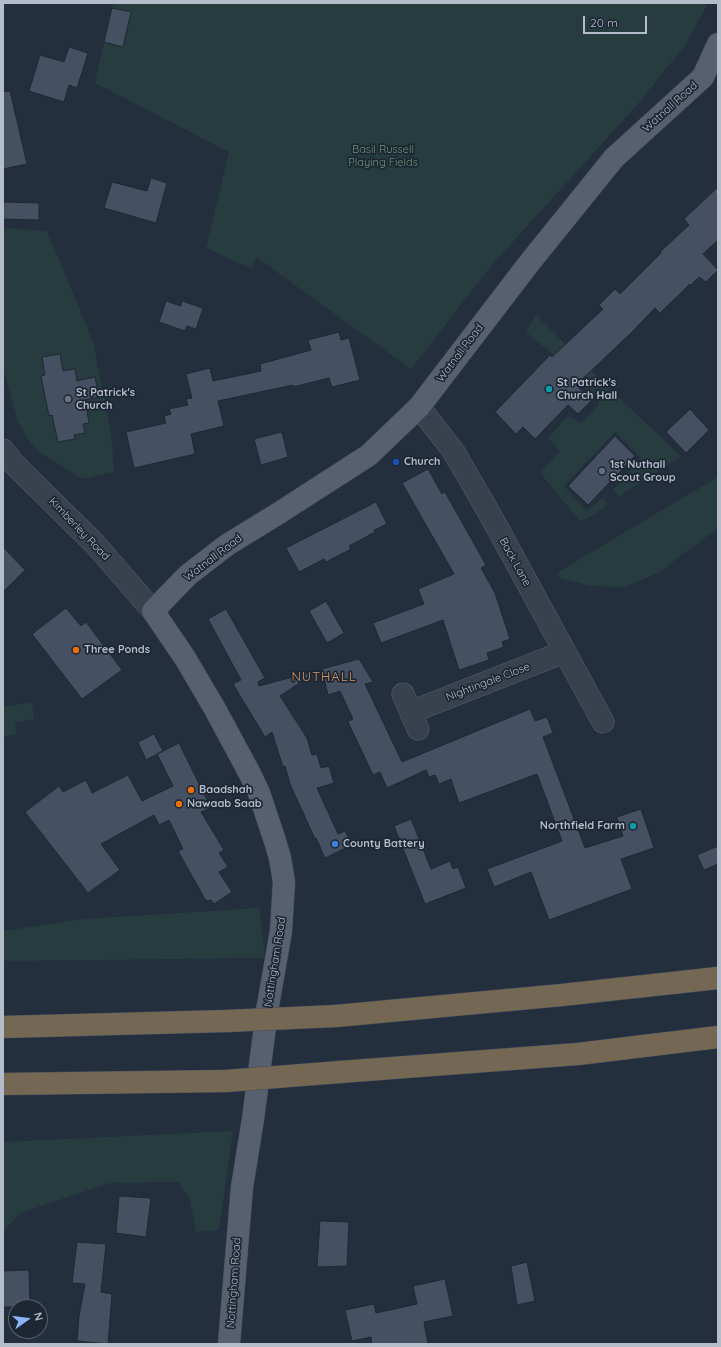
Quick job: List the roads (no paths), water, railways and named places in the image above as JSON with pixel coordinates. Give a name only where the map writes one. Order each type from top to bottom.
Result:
[{"type":"highway","points":[[3,1027],[227,1021],[336,1016],[562,995],[718,978]]},
{"type":"highway","points":[[3,1084],[226,1081],[578,1054],[718,1037]]},
{"type":"main road","name":"Watnall Road","points":[[153,611],[188,574],[227,545],[369,455],[419,407],[530,262],[614,158],[710,77],[718,44]]},
{"type":"main road","name":"Nottingham Road","points":[[153,611],[185,658],[215,709],[250,774],[259,794],[275,841],[280,858],[284,882],[281,931],[267,1011],[242,1187],[229,1344]]},
{"type":"street","name":"Back Lane","points":[[419,407],[454,452],[492,518],[603,722]]},
{"type":"street","name":"Kimberley Road","points":[[3,450],[14,464],[95,544],[153,611]]},
{"type":"street","name":"Nightingale Close","points":[[411,712],[564,652]]},
{"type":"place","name":"St Patrick's Church Hall","points":[[549,389]]},
{"type":"place","name":"St Patrick's Church","points":[[68,399]]},
{"type":"place","name":"Church","points":[[396,462]]},
{"type":"place","name":"1st Nuthall Scout Group","points":[[602,471]]},
{"type":"place","name":"Three Ponds","points":[[76,650]]},
{"type":"place","name":"Baadshah","points":[[191,790]]},
{"type":"place","name":"Nawaab Saab","points":[[179,804]]},
{"type":"place","name":"Northfield Farm","points":[[633,826]]},
{"type":"place","name":"County Battery","points":[[335,844]]},
{"type":"district","name":"NUTHALL","points":[[324,677]]},
{"type":"park label","name":"Basil Russell Playing Fields","points":[[383,156]]}]
